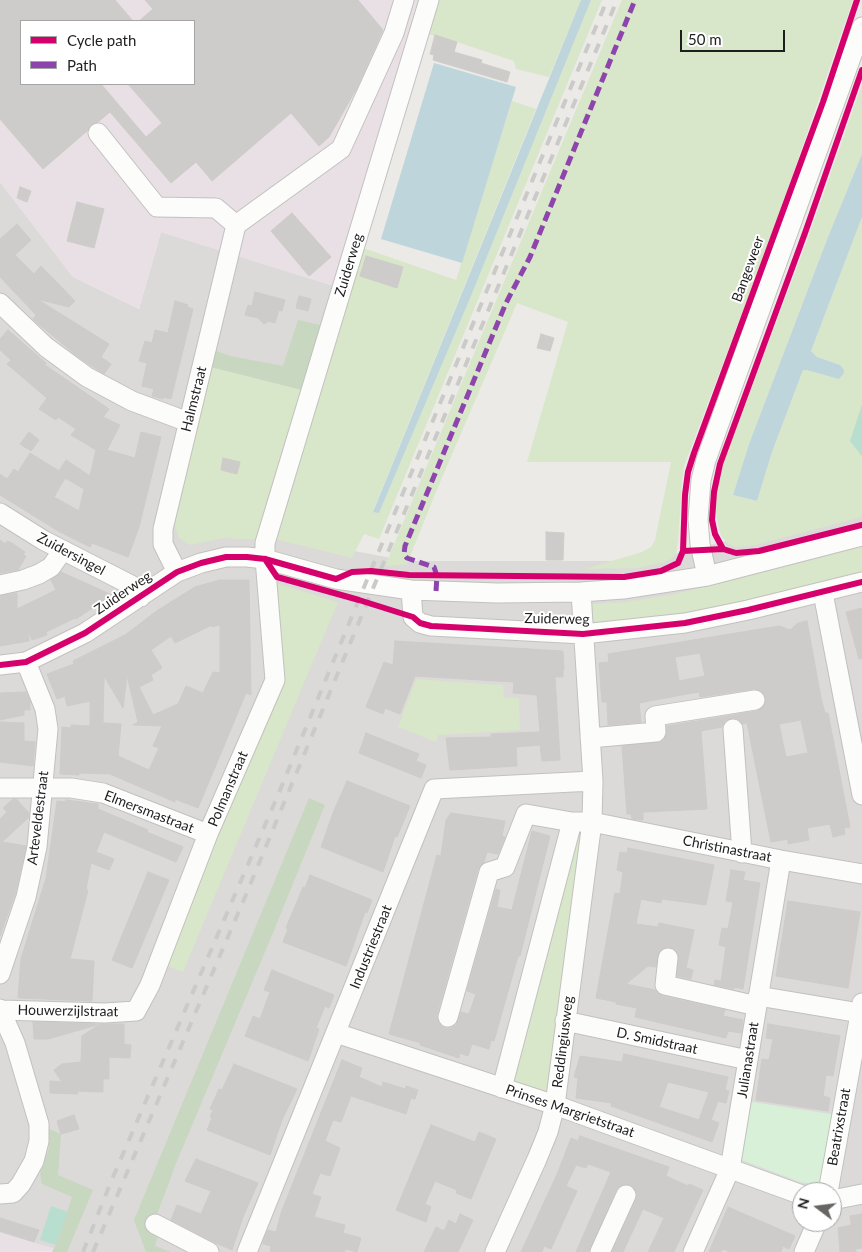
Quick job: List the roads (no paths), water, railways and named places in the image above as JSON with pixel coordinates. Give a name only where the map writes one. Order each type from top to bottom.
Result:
[{"type":"street","points":[[98,132],[157,207],[216,208],[236,225],[341,149],[394,33],[404,0]]},
{"type":"street","name":"Zuiderweg","points":[[265,559],[265,543],[429,0]]},
{"type":"street","name":"Bangeweer","points":[[706,576],[698,519],[698,499],[704,469],[862,27]]},
{"type":"street","name":"Halmstraat","points":[[176,572],[163,544],[163,529],[236,225]]},
{"type":"street","points":[[0,303],[46,347],[88,377],[132,401],[188,422]]},
{"type":"street","name":"Zuidersingel","points":[[0,513],[43,540],[131,585],[140,596]]},
{"type":"street","name":"Zuiderweg","points":[[0,666],[26,662],[85,634],[176,572],[201,562],[226,557],[265,559],[336,579],[411,590],[498,593],[581,592],[623,589],[706,576],[862,536]]},
{"type":"street","points":[[0,585],[39,574],[51,567],[63,550]]},
{"type":"street","name":"Polmanstraat","points":[[136,1011],[150,985],[208,834],[275,680],[265,559]]},
{"type":"street","name":"Zuiderweg","points":[[411,590],[413,618],[420,624],[583,634],[685,623],[823,593],[862,582]]},
{"type":"street","name":"Reddingiusweg","points":[[495,1252],[537,1159],[548,1132],[555,1105],[592,822],[593,781],[581,592]]},
{"type":"street","points":[[823,593],[862,795]]},
{"type":"street","name":"Arteveldestraat","points":[[0,974],[26,897],[36,847],[48,729],[45,709],[26,662]]},
{"type":"street","points":[[590,738],[656,732],[655,716],[755,700]]},
{"type":"street","points":[[733,729],[742,853]]},
{"type":"street","name":"Industriestraat","points":[[247,1252],[434,789],[593,781]]},
{"type":"street","name":"Elmersmastraat","points":[[0,788],[71,788],[103,792],[208,834]]},
{"type":"street","points":[[448,1017],[489,872],[505,867],[526,814],[572,822],[592,822]]},
{"type":"street","points":[[502,1088],[572,822]]},
{"type":"street","name":"Christinastraat","points":[[592,822],[742,853],[862,874]]},
{"type":"street","name":"Julianastraat","points":[[693,1252],[730,1169],[781,860]]},
{"type":"street","points":[[668,958],[665,985],[758,1001],[861,1008]]},
{"type":"street","name":"Beatrixstraat","points":[[830,1182],[861,1008]]},
{"type":"street","points":[[0,1009],[15,1043],[39,1124],[39,1141],[34,1161],[21,1184],[6,1194]]},
{"type":"street","name":"Houwerzijlstraat","points":[[0,1009],[105,1013],[136,1011]]},
{"type":"street","name":"D. Smidstraat","points":[[565,1021],[748,1060]]},
{"type":"street","name":"Prinses Margrietstraat","points":[[336,1033],[555,1105],[792,1191]]},
{"type":"street","points":[[842,1198],[862,1194]]},
{"type":"street","points":[[600,1252],[626,1195]]},
{"type":"street","points":[[155,1224],[209,1252]]},
{"type":"street","points":[[804,1252],[813,1232]]},
{"type":"water","points":[[581,0],[591,0],[471,296],[379,513],[373,512]]},
{"type":"water","points":[[434,63],[516,87],[462,263],[381,239]]},
{"type":"water","points":[[862,154],[862,217],[811,351],[817,357],[840,365],[844,373],[839,379],[803,370],[772,452],[757,501],[733,495],[749,444],[828,237]]},
{"type":"railway","points":[[83,1252],[110,1184],[278,795],[607,0]]},
{"type":"railway","points":[[93,1252],[245,897],[617,0]]}]
